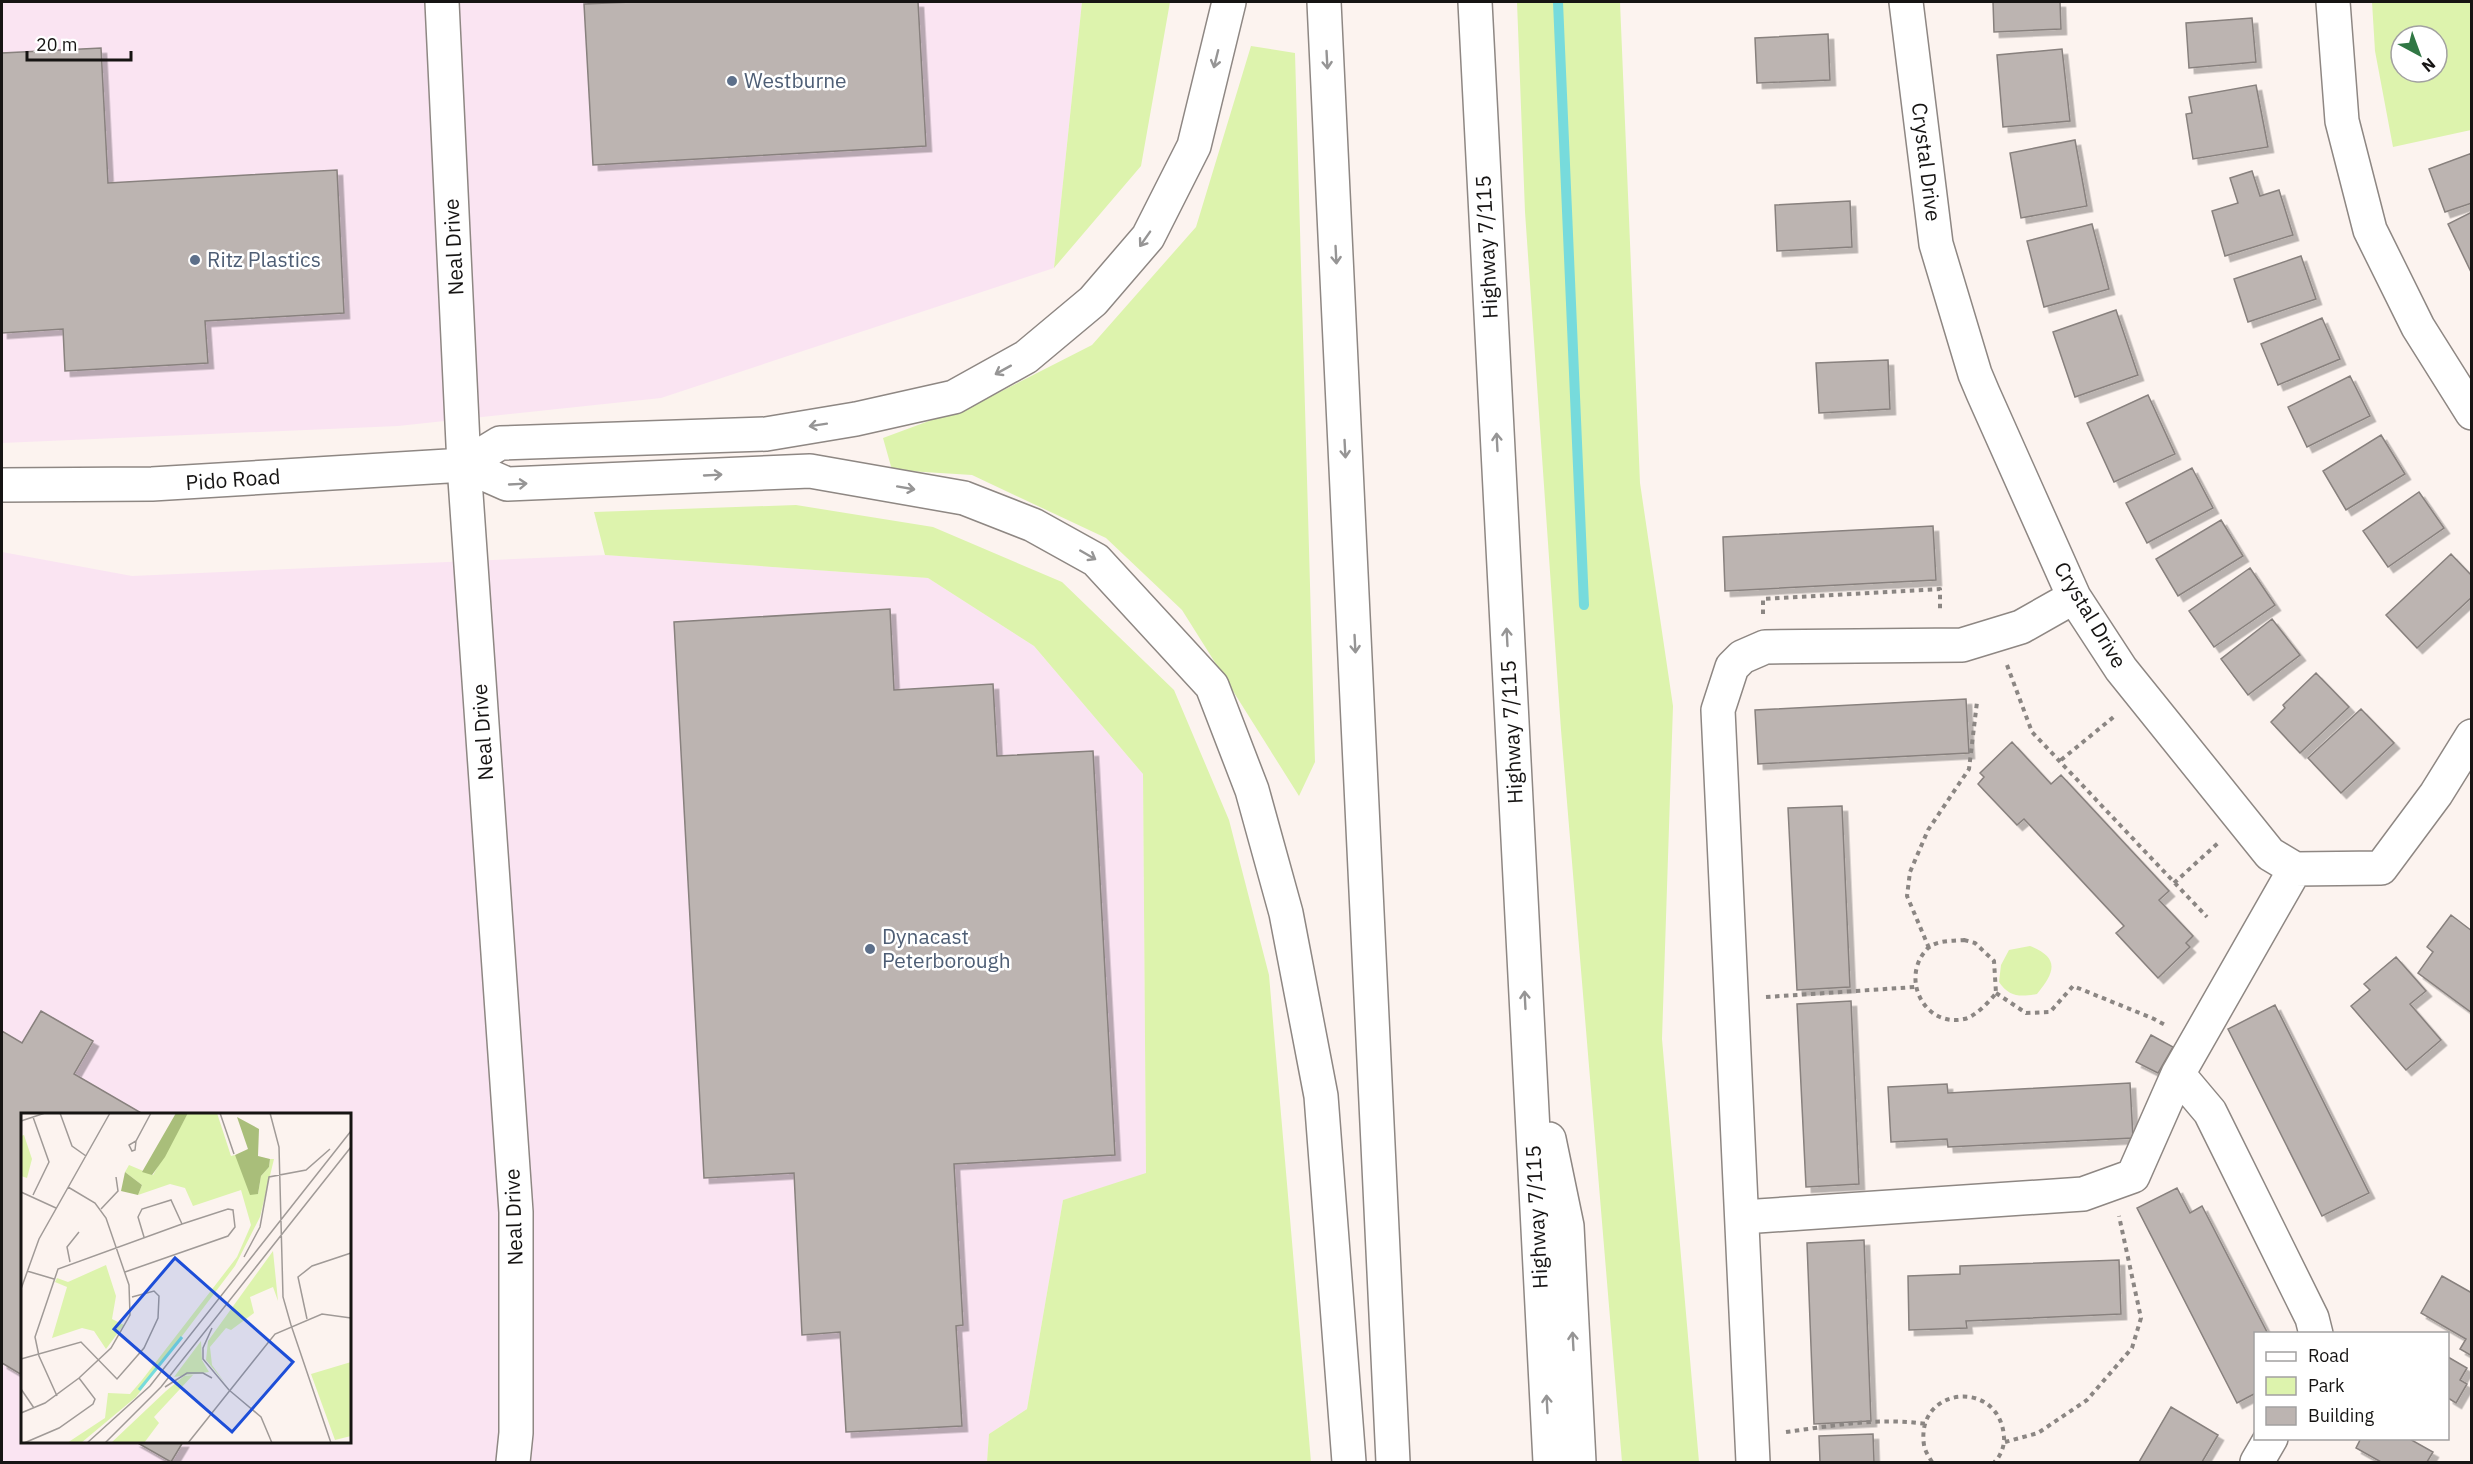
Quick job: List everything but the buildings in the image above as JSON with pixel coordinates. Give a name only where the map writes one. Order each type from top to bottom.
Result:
[{"type":"main road","name":"Neal Drive","points":[[442,2],[464,465],[516,1212],[516,1433],[513,1462]]},
{"type":"main road","points":[[464,465],[500,443],[766,434],[856,419],[954,397],[1026,357],[1093,301],[1148,237],[1194,146],[1229,2]]},
{"type":"main road","points":[[1324,2],[1393,1462]]},
{"type":"main road","name":"Highway 7/115","points":[[1475,2],[1550,1462]]},
{"type":"main road","name":"Crystal Drive","points":[[1906,2],[1936,244],[1975,374],[2067,586],[2121,669],[2141,694],[2270,854],[2295,870]]},
{"type":"main road","points":[[2333,2],[2342,121],[2370,230],[2418,327],[2472,413]]},
{"type":"main road","points":[[464,465],[507,484],[810,471],[964,498],[1033,525],[1096,560],[1212,686],[1252,790],[1286,913],[1321,1096],[1349,1462]]},
{"type":"main road","name":"Pido Road","points":[[2,485],[152,484],[464,465]]},
{"type":"main road","points":[[1752,1449],[1718,710],[1732,667],[1742,657],[1765,647],[1962,645],[2020,627],[2074,597]]},
{"type":"main road","points":[[1743,1217],[2083,1194],[2133,1176],[2178,1074],[2295,870],[2381,868],[2436,794],[2472,736]]},
{"type":"main road","points":[[1527,1033],[1567,1226],[1580,1462]]},
{"type":"main road","points":[[2178,1074],[2210,1112],[2312,1318],[2316,1332]]},
{"type":"main road","points":[[2257,1462],[2270,1440]]},
{"type":"path","points":[[1765,647],[1763,598],[1940,589],[1940,645]]},
{"type":"path","points":[[1997,636],[2032,732],[2061,760],[2207,917]]},
{"type":"path","points":[[2061,760],[2141,694]]},
{"type":"path","points":[[1929,948],[1907,896],[1910,872],[1928,830],[1969,769],[1977,702]]},
{"type":"path","points":[[2174,883],[2243,821]]},
{"type":"path","points":[[1964,939],[1975,943],[1994,960],[1996,993],[1988,1003],[1964,1019],[1938,1017],[1927,1008],[1915,987],[1916,970],[1929,948],[1945,941],[1964,939]]},
{"type":"path","points":[[1996,993],[2026,1012],[2050,1012],[2073,986],[2152,1018],[2196,1042]]},
{"type":"path","points":[[1732,1000],[1915,987]]},
{"type":"path","points":[[2005,1442],[2038,1433],[2087,1400],[2132,1348],[2141,1318],[2124,1234],[2110,1185]]},
{"type":"path","points":[[1932,1462],[1924,1445],[1926,1424],[1934,1407],[1953,1397],[1973,1396],[1992,1409],[2003,1423],[2005,1442],[1998,1460],[1994,1462]]},
{"type":"path","points":[[1752,1449],[1820,1427],[1907,1421],[1926,1424]]},
{"type":"shaded area","points":[[2,2],[1082,2],[1054,268],[661,398],[398,426],[2,443]]},
{"type":"shaded area","points":[[2,552],[132,576],[605,555],[928,578],[1034,646],[1143,774],[1146,1174],[1063,1200],[1027,1409],[989,1434],[987,1462],[2,1462]]},
{"type":"green space","points":[[1082,2],[1170,2],[1141,166],[1054,268]]},
{"type":"green space","points":[[1517,2],[1620,2],[1640,483],[1673,706],[1662,1039],[1699,1462],[1622,1462],[1561,730],[1525,212]]},
{"type":"green space","points":[[2372,2],[2471,2],[2471,130],[2393,147],[2375,51]]},
{"type":"green space","points":[[1251,46],[1295,53],[1315,762],[1299,796],[1182,610],[1106,538],[972,475],[892,470],[883,438],[980,402],[1092,345],[1196,227]]},
{"type":"green space","points":[[796,505],[933,527],[1062,582],[1174,690],[1229,820],[1269,975],[1311,1462],[987,1462],[989,1434],[1027,1409],[1063,1200],[1146,1173],[1143,774],[1034,646],[928,578],[605,555],[594,512]]},
{"type":"green space","points":[[2030,946],[2046,955],[2052,966],[2051,972],[2037,994],[2015,995],[2007,991],[1999,982],[2001,965],[2009,950]]},
{"type":"waterway","points":[[1558,2],[1584,605]]},
{"type":"place","name":"Westburne","points":[[732,81]]},
{"type":"place","name":"Ritz Plastics","points":[[195,260]]},
{"type":"place","name":"Dynacast Peterborough","points":[[870,949]]}]
